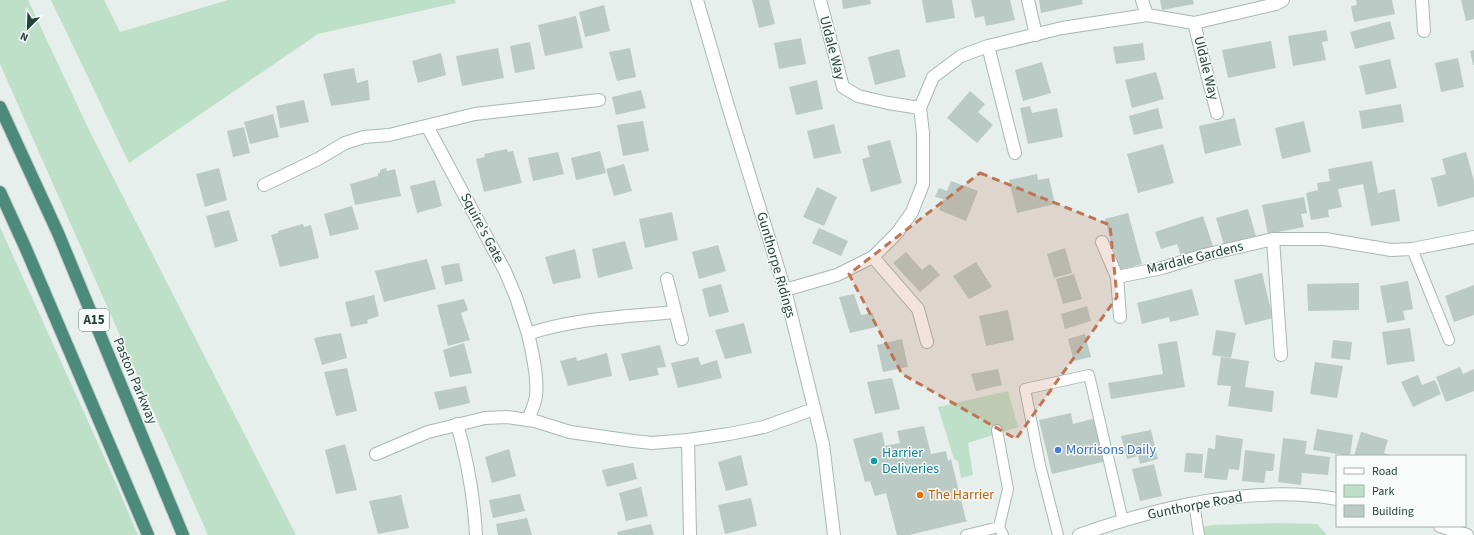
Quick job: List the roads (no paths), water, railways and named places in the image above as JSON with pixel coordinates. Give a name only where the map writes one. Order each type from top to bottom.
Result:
[{"type":"highway","name":"Paston Parkway","points":[[0,107],[58,233],[183,535]]},
{"type":"highway","name":"A15","points":[[0,192],[26,249],[148,535]]},
{"type":"street","name":"Gunthorpe Ridings","points":[[697,0],[785,290],[823,444],[834,535]]},
{"type":"street","name":"Uldale Way","points":[[820,0],[843,87],[858,96],[920,108],[933,78],[960,56],[988,46],[1062,28],[1147,15],[1194,24],[1278,1]]},
{"type":"street","points":[[1028,0],[1036,34]]},
{"type":"street","points":[[1142,0],[1147,15]]},
{"type":"street","points":[[1422,0],[1424,31]]},
{"type":"street","name":"Uldale Way","points":[[1194,24],[1217,113]]},
{"type":"street","points":[[988,46],[1015,153]]},
{"type":"street","points":[[264,185],[318,159],[345,143],[364,137],[388,136],[475,114],[599,100]]},
{"type":"street","points":[[785,290],[837,275],[873,257],[897,233],[912,212],[923,184],[923,133],[920,108]]},
{"type":"street","name":"Squire's Gate","points":[[427,126],[504,271],[516,297],[532,348],[536,386],[536,396],[528,420]]},
{"type":"street","name":"Mardale Gardens","points":[[1117,277],[1162,268],[1204,254],[1273,239],[1325,239],[1390,250],[1412,249],[1474,237]]},
{"type":"street","points":[[1273,239],[1280,355]]},
{"type":"street","points":[[1102,242],[1117,277],[1120,317]]},
{"type":"street","points":[[873,257],[918,309],[927,342]]},
{"type":"street","points":[[667,279],[682,339]]},
{"type":"street","points":[[528,334],[574,322],[675,312]]},
{"type":"street","points":[[376,454],[428,432],[485,418],[507,417],[528,420],[570,432],[652,443],[688,440],[764,427],[814,409]]},
{"type":"street","points":[[457,424],[463,444],[475,516],[476,535]]},
{"type":"street","points":[[688,440],[690,535]]},
{"type":"street","name":"Gunthorpe Road","points":[[1079,535],[1123,521],[1194,503],[1235,496],[1284,494],[1336,499]]},
{"type":"street","points":[[1443,527],[1467,535]]},
{"type":"lane","points":[[1412,249],[1449,340]]},
{"type":"lane","points":[[1058,535],[1040,465],[1025,389],[1082,376],[1089,375],[1123,521]]},
{"type":"lane","points":[[966,535],[1001,531],[1008,489],[997,430]]},
{"type":"lane","points":[[1194,503],[1199,535]]},
{"type":"place","name":"Morrisons Daily","points":[[1058,450]]},
{"type":"place","name":"Harrier Deliveries","points":[[874,461]]},
{"type":"place","name":"The Harrier","points":[[920,495]]}]
